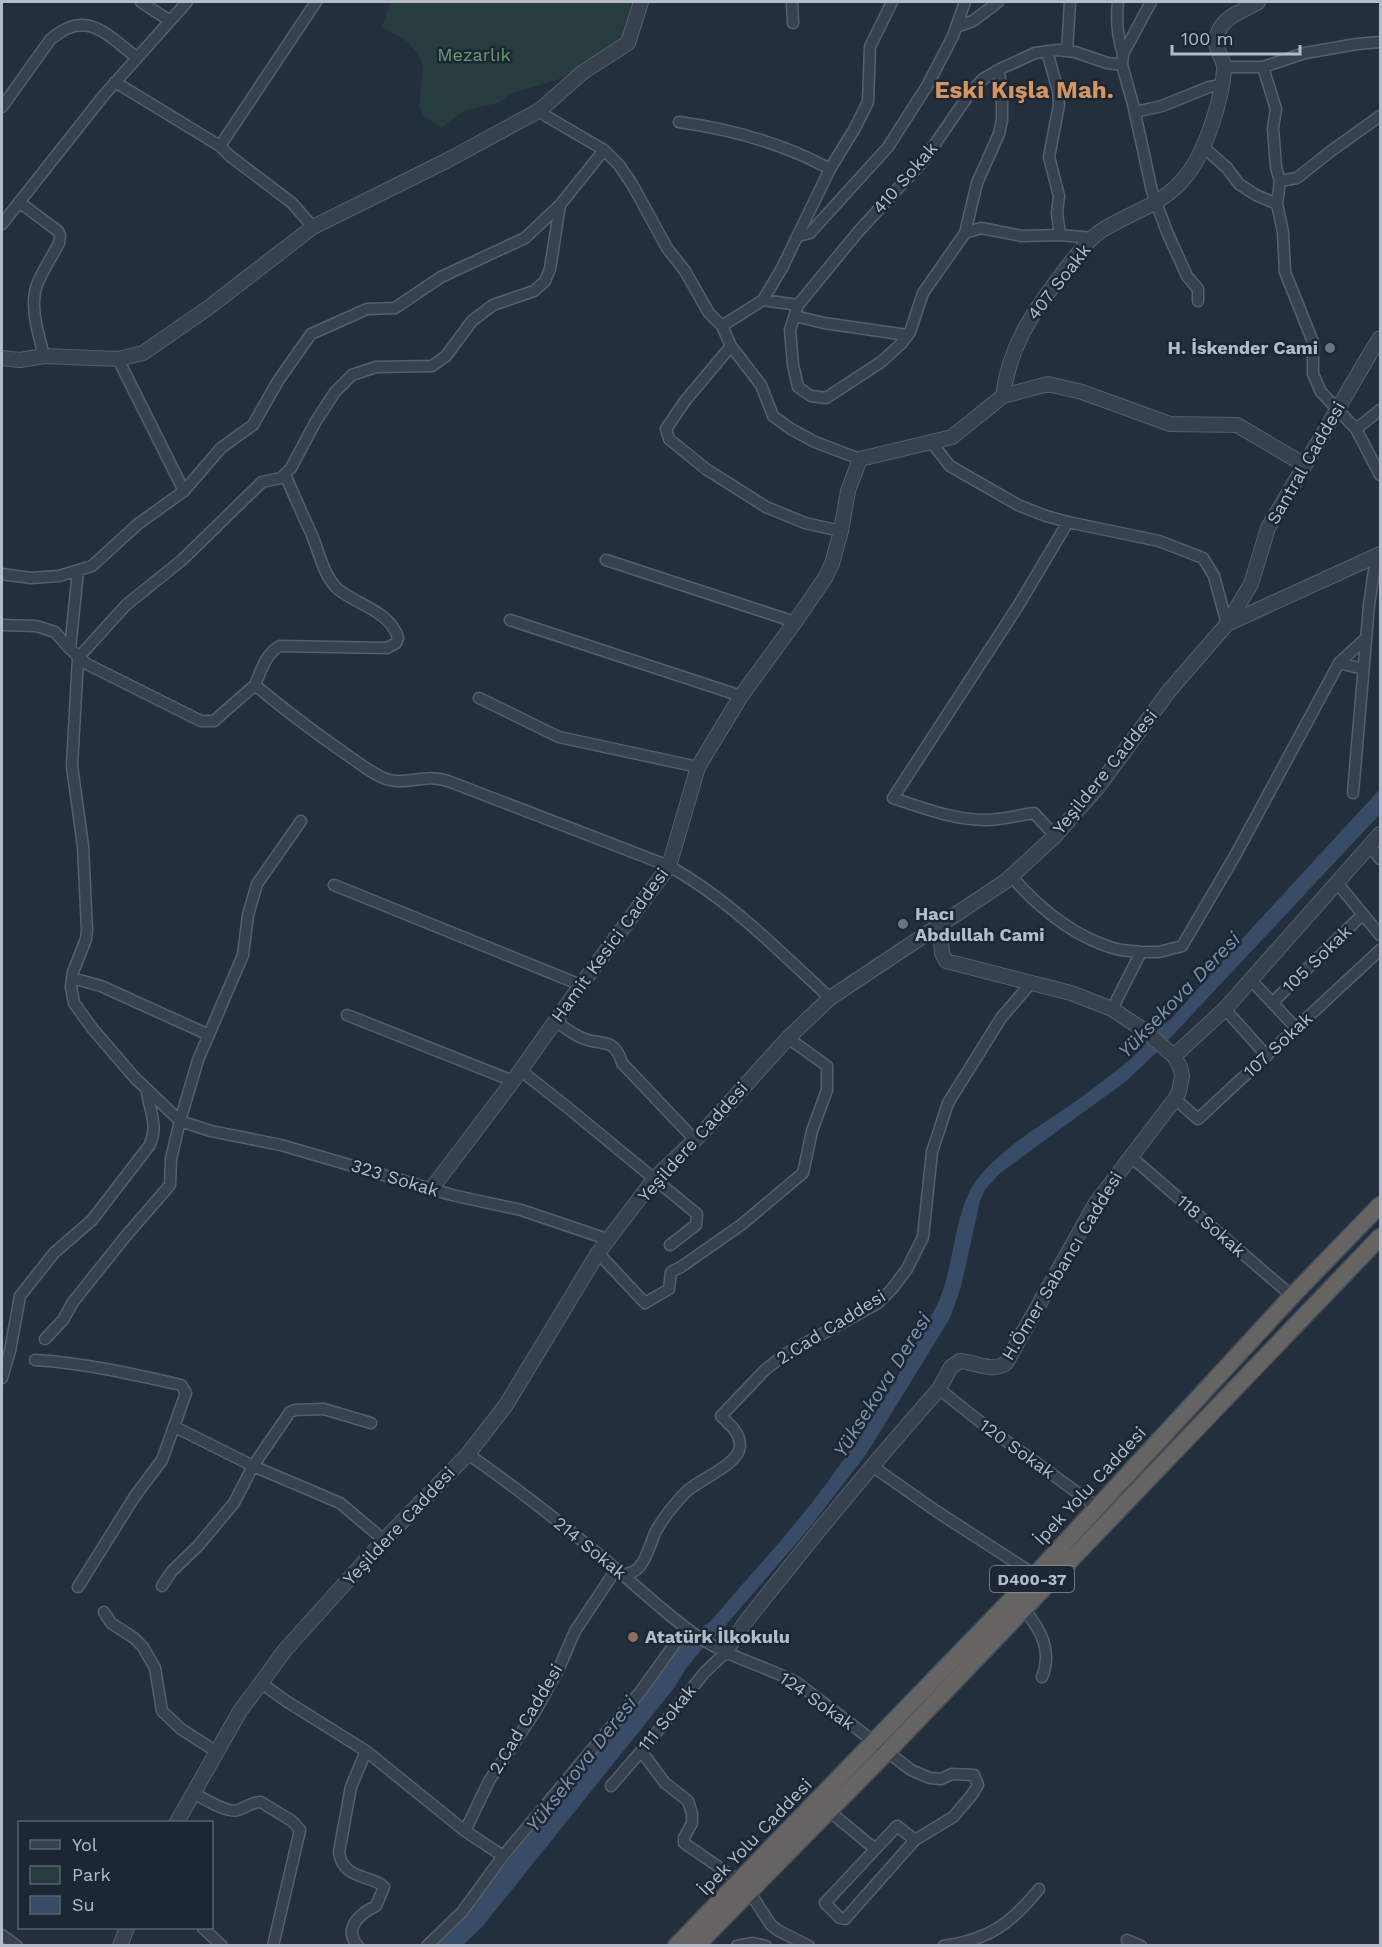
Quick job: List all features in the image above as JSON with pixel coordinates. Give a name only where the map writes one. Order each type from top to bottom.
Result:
[{"type":"highway","name":"İpek Yolu Caddesi","points":[[744,1886],[829,1811],[881,1747],[1035,1575],[1292,1296],[1380,1205]]},
{"type":"highway","name":"İpek Yolu Caddesi","points":[[676,1946],[698,1941],[744,1886],[881,1747],[1024,1609],[1380,1237]]},
{"type":"street","points":[[141,2],[170,21]]},
{"type":"street","points":[[2,224],[115,82],[188,2]]},
{"type":"street","points":[[220,146],[316,2]]},
{"type":"street","points":[[2,358],[20,360],[44,356],[118,359],[143,353],[208,308],[314,227],[447,161],[540,110],[583,72],[628,43],[641,2]]},
{"type":"street","points":[[792,2],[793,23]]},
{"type":"street","points":[[722,326],[763,300],[798,236],[830,168],[855,128],[868,102],[870,47],[892,2]]},
{"type":"street","points":[[798,236],[810,233],[888,147],[927,86],[956,27],[965,2]]},
{"type":"street","points":[[956,27],[973,21],[998,2]]},
{"type":"street","points":[[1067,51],[1070,2]]},
{"type":"street","points":[[1118,2],[1116,19],[1122,59],[1152,191],[1187,276],[1198,289],[1198,301]]},
{"type":"street","points":[[1122,59],[1151,2]]},
{"type":"street","points":[[1258,2],[1229,18],[1221,26],[1216,49],[1225,67],[1263,67],[1305,53],[1380,42]]},
{"type":"street","points":[[2,107],[50,40],[69,27],[85,25],[98,28],[136,57]]},
{"type":"street","points":[[1047,51],[1058,91],[1059,105],[1048,158],[1059,196],[1057,213],[1060,235]]},
{"type":"street","name":"410 Sokak","points":[[797,310],[858,232],[924,160],[972,90],[983,79],[1035,53],[1047,51],[1067,51],[1107,63],[1122,59]]},
{"type":"street","name":"407 Soakk","points":[[1003,396],[1005,376],[1023,329],[1077,255],[1098,233],[1156,203],[1175,189],[1187,175],[1218,108],[1225,67]]},
{"type":"street","points":[[1263,67],[1276,109],[1273,129],[1276,166],[1280,181],[1277,204],[1283,232],[1285,273],[1312,342],[1313,374],[1321,392],[1356,429],[1380,475]]},
{"type":"street","points":[[797,310],[790,330],[793,365],[798,387],[811,396],[826,398],[881,362],[901,344],[907,335],[923,292],[965,233],[977,183],[999,134],[1002,120],[1002,87],[998,70]]},
{"type":"street","points":[[115,82],[220,146],[292,203],[314,227]]},
{"type":"street","points":[[1135,112],[1162,106],[1209,87],[1222,85]]},
{"type":"street","points":[[540,110],[546,116],[604,150],[619,165],[667,248],[685,272],[709,313],[722,326],[731,346],[761,385],[773,416],[815,442],[860,459],[932,443],[952,437],[1003,396],[1048,384],[1082,392],[1170,424],[1237,425],[1305,465]]},
{"type":"street","points":[[1280,181],[1297,178],[1380,116]]},
{"type":"street","points":[[679,122],[702,125],[749,137],[809,157],[830,168]]},
{"type":"street","points":[[1202,146],[1227,168],[1239,184],[1256,195],[1277,204]]},
{"type":"street","points":[[2,574],[31,578],[59,576],[92,566],[138,524],[184,491],[221,448],[253,425],[278,381],[311,334],[367,309],[395,308],[441,277],[525,238],[560,205],[604,150]]},
{"type":"street","points":[[19,202],[58,231],[60,235],[59,243],[34,294],[36,321],[44,356]]},
{"type":"street","points":[[180,1121],[147,1092],[92,1028],[74,1003],[72,978],[87,930],[83,846],[72,766],[78,658],[126,605],[182,560],[262,482],[280,478],[291,468],[316,421],[335,392],[352,375],[376,367],[432,366],[446,357],[472,321],[493,305],[534,291],[545,281],[550,269],[560,205]]},
{"type":"street","points":[[965,233],[981,228],[1022,236],[1060,235],[1093,238]]},
{"type":"street","points":[[763,300],[797,310],[824,323],[907,335]]},
{"type":"street","name":"Santral Caddesi","points":[[1227,624],[1251,584],[1268,528],[1380,338]]},
{"type":"street","points":[[731,346],[685,401],[666,429],[669,439],[706,468],[766,507],[806,523],[842,531]]},
{"type":"street","points":[[118,359],[184,491]]},
{"type":"street","points":[[1356,429],[1380,410]]},
{"type":"street","points":[[932,443],[950,466],[1018,505],[1068,522],[1159,541],[1203,558],[1214,576],[1227,624],[1378,555]]},
{"type":"street","name":"Hamit Kesici Caddesi","points":[[432,1188],[669,866],[698,767],[741,696],[795,622],[832,564],[842,531],[848,491],[860,459]]},
{"type":"street","points":[[2,625],[36,626],[55,632],[78,658],[170,707],[206,723],[214,721],[255,685],[268,656],[280,646],[387,648],[396,643],[398,638],[392,625],[333,584],[285,474]]},
{"type":"street","points":[[1055,836],[1034,813],[989,820],[975,819],[944,814],[893,798],[1018,606],[1068,522]]},
{"type":"street","points":[[1353,793],[1366,638],[1378,555]]},
{"type":"street","points":[[606,560],[795,622]]},
{"type":"street","points":[[70,650],[78,572]]},
{"type":"street","points":[[510,620],[741,696]]},
{"type":"street","name":"Yeşildere Caddesi","points":[[178,1821],[240,1711],[285,1650],[384,1540],[468,1454],[506,1405],[598,1253],[656,1178],[695,1140],[788,1038],[830,998],[1011,876],[1055,836],[1098,787],[1169,691],[1227,624]]},
{"type":"street","points":[[1011,876],[1028,896],[1091,940],[1115,949],[1141,952],[1159,952],[1182,946],[1236,854],[1339,663],[1366,638]]},
{"type":"street","points":[[1339,663],[1363,669]]},
{"type":"street","points":[[255,685],[297,721],[387,780],[428,777],[448,780],[669,866],[693,880],[742,916],[830,998]]},
{"type":"street","points":[[479,698],[559,737],[698,767]]},
{"type":"street","points":[[45,1339],[63,1320],[73,1302],[125,1237],[170,1185],[171,1160],[180,1121],[198,1060],[243,955],[248,915],[257,884],[301,821]]},
{"type":"street","points":[[940,922],[942,953],[946,962],[1071,993],[1112,1009],[1171,1053],[1225,1009],[1338,885],[1380,834]]},
{"type":"street","points":[[1370,846],[1380,859]]},
{"type":"street","points":[[334,885],[581,985]]},
{"type":"street","points":[[1338,885],[1380,935]]},
{"type":"street","name":"105 Sokak","points":[[1272,1003],[1362,915]]},
{"type":"street","name":"107 Sokak","points":[[1175,1099],[1198,1119],[1380,950]]},
{"type":"street","points":[[1112,1009],[1141,952]]},
{"type":"street","points":[[72,978],[101,986],[209,1035]]},
{"type":"street","points":[[1251,980],[1296,1028]]},
{"type":"street","name":"2.Cad Caddesi","points":[[465,1831],[489,1781],[535,1712],[560,1666],[575,1631],[613,1574],[623,1575],[637,1569],[643,1563],[657,1530],[687,1491],[733,1461],[740,1448],[738,1434],[721,1416],[765,1370],[784,1355],[878,1303],[907,1269],[922,1237],[932,1152],[948,1103],[1001,1018],[1031,983]]},
{"type":"street","points":[[1225,1009],[1266,1056]]},
{"type":"street","points":[[347,1015],[516,1076],[656,1178],[697,1214],[696,1225],[670,1245]]},
{"type":"street","points":[[555,1021],[581,1038],[593,1042],[607,1042],[614,1047],[622,1063],[695,1140]]},
{"type":"street","points":[[598,1253],[645,1303],[669,1289],[670,1272],[681,1267],[741,1225],[803,1173],[826,1090],[827,1066],[788,1038]]},
{"type":"street","name":"H.Ömer Sabancı Caddesi","points":[[725,1653],[753,1610],[939,1389],[951,1367],[960,1361],[991,1368],[997,1368],[1006,1363],[1096,1203],[1175,1099],[1182,1084],[1182,1076],[1180,1067],[1171,1053]]},
{"type":"street","points":[[2,1378],[10,1351],[20,1296],[54,1253],[92,1220],[150,1146],[155,1135],[155,1128],[147,1092]]},
{"type":"street","name":"323 Sokak","points":[[180,1121],[211,1131],[281,1145],[452,1195],[520,1210],[610,1240]]},
{"type":"street","name":"118 Sokak","points":[[1130,1156],[1292,1296]]},
{"type":"street","points":[[35,1360],[69,1362],[181,1385],[186,1393],[162,1460],[135,1497],[78,1587]]},
{"type":"street","name":"120 Sokak","points":[[939,1389],[1097,1507]]},
{"type":"street","points":[[162,1586],[172,1571],[198,1546],[234,1503],[253,1466],[290,1412],[324,1409],[371,1423]]},
{"type":"street","points":[[175,1427],[253,1466],[340,1503],[384,1540]]},
{"type":"street","name":"214 Sokak","points":[[468,1454],[575,1535],[690,1631],[710,1644]]},
{"type":"street","points":[[872,1466],[936,1511],[1035,1575]]},
{"type":"street","points":[[1024,1609],[1043,1639],[1045,1654],[1042,1677]]},
{"type":"street","points":[[104,1612],[111,1623],[143,1647],[155,1668],[162,1711],[181,1730],[217,1752]]},
{"type":"street","points":[[427,1946],[462,1912],[503,1856],[690,1631]]},
{"type":"street","name":"124 Sokak","points":[[710,1644],[725,1653],[796,1682],[911,1770],[930,1778],[940,1779],[952,1774],[974,1775],[978,1785],[953,1817],[915,1840]]},
{"type":"street","name":"111 Sokak","points":[[611,1786],[705,1672],[725,1653]]},
{"type":"street","points":[[261,1683],[285,1701],[366,1751],[465,1831],[503,1856]]},
{"type":"street","points":[[358,1946],[354,1941],[352,1930],[355,1920],[376,1906],[384,1887],[344,1868],[340,1860],[339,1852],[351,1787],[366,1751]]},
{"type":"street","points":[[641,1751],[665,1783],[688,1802],[692,1823],[684,1843],[744,1886],[771,1925],[809,1946]]},
{"type":"street","points":[[193,1793],[232,1812],[255,1802],[261,1802],[292,1821],[300,1830],[273,1946]]},
{"type":"street","points":[[829,1811],[875,1849]]},
{"type":"street","points":[[897,1826],[915,1840],[844,1919],[840,1918],[825,1903],[897,1826]]},
{"type":"street","points":[[944,1946],[972,1941],[996,1930],[1023,1907],[1039,1889]]},
{"type":"street","points":[[120,1946],[127,1929]]},
{"type":"street","points":[[204,1929],[222,1946]]},
{"type":"street","points":[[2,1935],[17,1946]]},
{"type":"street","points":[[1127,1940],[1141,1946]]},
{"type":"street","points":[[737,1946],[753,1943],[766,1946]]},
{"type":"green space","name":"Mezarlık","points":[[390,2],[634,2],[622,39],[566,77],[510,94],[499,103],[465,110],[441,128],[424,116],[419,107],[423,67],[419,55],[408,42],[382,27]]},
{"type":"water","points":[[1380,789],[1380,814],[1158,1051],[1125,1082],[1000,1173],[985,1190],[980,1201],[961,1287],[950,1318],[865,1456],[806,1532],[687,1667],[674,1688],[482,1927],[463,1945],[433,1946],[523,1843],[656,1674],[683,1645],[711,1621],[799,1519],[845,1458],[892,1385],[935,1309],[947,1277],[964,1206],[970,1190],[979,1177],[1004,1152],[1090,1091],[1141,1049],[1156,1030],[1171,1019]]},
{"type":"place","name":"H. İskender Cami","points":[[1330,348]]},
{"type":"place","name":"Hacı Abdullah Cami","points":[[903,924]]},
{"type":"place","name":"Atatürk İlkokulu","points":[[633,1637]]},
{"type":"district","name":"Eski Kışla Mah.","points":[[1024,90]]},
{"type":"water label","name":"Yüksekova Deresi","points":[[1179,995]]},
{"type":"water label","name":"Yüksekova Deresi","points":[[882,1385]]},
{"type":"water label","name":"Yüksekova Deresi","points":[[581,1764]]}]
